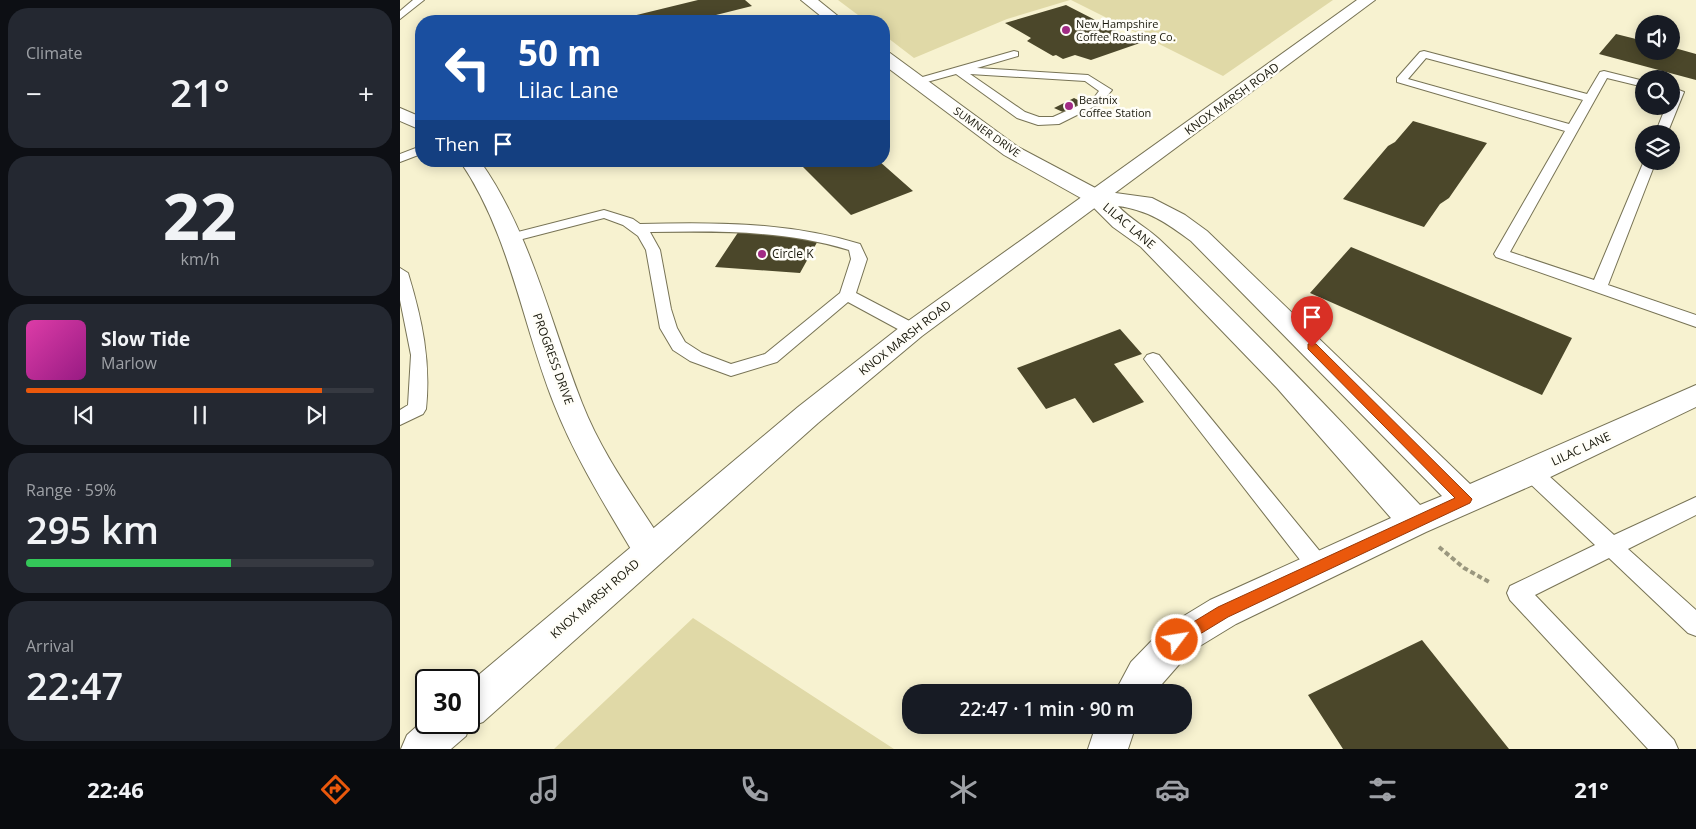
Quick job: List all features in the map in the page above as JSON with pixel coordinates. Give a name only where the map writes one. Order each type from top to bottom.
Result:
[{"type":"street","points":[[809,0],[828,15]]},
{"type":"street","name":"KNOX MARSH ROAD","points":[[480,698],[808,416],[913,330],[1366,0]]},
{"type":"street","name":"SUMNER DRIVE","points":[[890,62],[1011,151],[1096,197]]},
{"type":"street","points":[[400,114],[415,121]]},
{"type":"street","name":"PROGRESS DRIVE","points":[[474,167],[486,184],[511,238],[568,404],[598,467],[650,551]]},
{"type":"street","name":"LILAC LANE","points":[[1096,197],[1144,203],[1177,220],[1199,236],[1465,499]]},
{"type":"street","name":"LILAC LANE","points":[[1096,197],[1121,222],[1150,242],[1287,382],[1424,532]]},
{"type":"street","name":"LILAC LANE","points":[[1139,684],[1144,675],[1177,640],[1223,612],[1319,567],[1424,532],[1465,499],[1531,472],[1696,395]]},
{"type":"street","points":[[421,749],[438,734]]},
{"type":"street","points":[[1108,749],[1113,734]]},
{"type":"lane","points":[[400,16],[419,0]]},
{"type":"lane","points":[[916,82],[1014,54]]},
{"type":"lane","points":[[1573,129],[1400,80],[1424,54],[1590,98]]},
{"type":"lane","points":[[957,70],[1088,78],[1106,90],[1097,101],[1055,121],[1038,121],[1021,115],[957,70]]},
{"type":"lane","points":[[1635,82],[1604,74],[1501,254],[1696,321]]},
{"type":"lane","points":[[400,158],[415,152]]},
{"type":"lane","points":[[1599,287],[1646,170]]},
{"type":"lane","points":[[511,238],[604,214],[618,216],[638,228],[656,253],[664,318],[680,348],[731,370],[771,358],[847,295],[859,259],[855,247],[828,237],[761,227],[638,228]]},
{"type":"lane","points":[[400,273],[418,331],[421,381],[417,409],[400,418]]},
{"type":"lane","points":[[847,295],[913,330]]},
{"type":"lane","points":[[1153,359],[1319,567]]},
{"type":"lane","points":[[1531,472],[1696,625]]},
{"type":"lane","points":[[1664,749],[1518,593],[1696,505]]},
{"type":"path","points":[[1424,532],[1454,561],[1479,578],[1518,593]]},
{"type":"shaded area","points":[[838,0],[1070,0],[1007,19],[914,58],[890,40],[890,15],[858,15]]},
{"type":"shaded area","points":[[1071,0],[1333,0],[1223,76]]},
{"type":"shaded area","points":[[693,618],[894,749],[554,749]]},
{"type":"building","points":[[698,0],[745,0],[752,6],[716,15],[637,15]]},
{"type":"building","name":"New Hampshire Coffee Roasting Co.","points":[[1066,5],[1140,43],[1091,60],[1075,55],[1063,59],[1056,55],[1053,56],[1027,41],[1031,38],[1005,23]]},
{"type":"building","points":[[1616,34],[1635,39],[1635,60],[1680,60],[1680,50],[1696,54],[1696,80],[1680,76],[1680,70],[1659,70],[1599,54]]},
{"type":"building","name":"Beatnix Coffee Station","points":[[1074,98],[1084,103],[1065,113],[1054,108]]},
{"type":"building","points":[[1413,121],[1487,143],[1449,198],[1440,204],[1424,227],[1343,199],[1388,146],[1395,142]]},
{"type":"building","points":[[803,167],[886,167],[913,191],[851,215]]},
{"type":"building","points":[[739,231],[820,237],[800,273],[715,267]]},
{"type":"building","points":[[1351,247],[1572,338],[1542,395],[1310,293]]},
{"type":"building","points":[[1120,329],[1142,354],[1114,364],[1144,402],[1093,423],[1075,398],[1046,409],[1017,368]]},
{"type":"building","points":[[1422,640],[1509,749],[1343,749],[1308,695]]},
{"type":"place","name":"New Hampshire Coffee Roasting Co.","points":[[1066,30]]},
{"type":"place","name":"Beatnix Coffee Station","points":[[1069,106]]},
{"type":"place","name":"Circle K","points":[[762,254]]},
{"type":"route","points":[[1177,640],[1223,612],[1465,499],[1312,347]]}]
